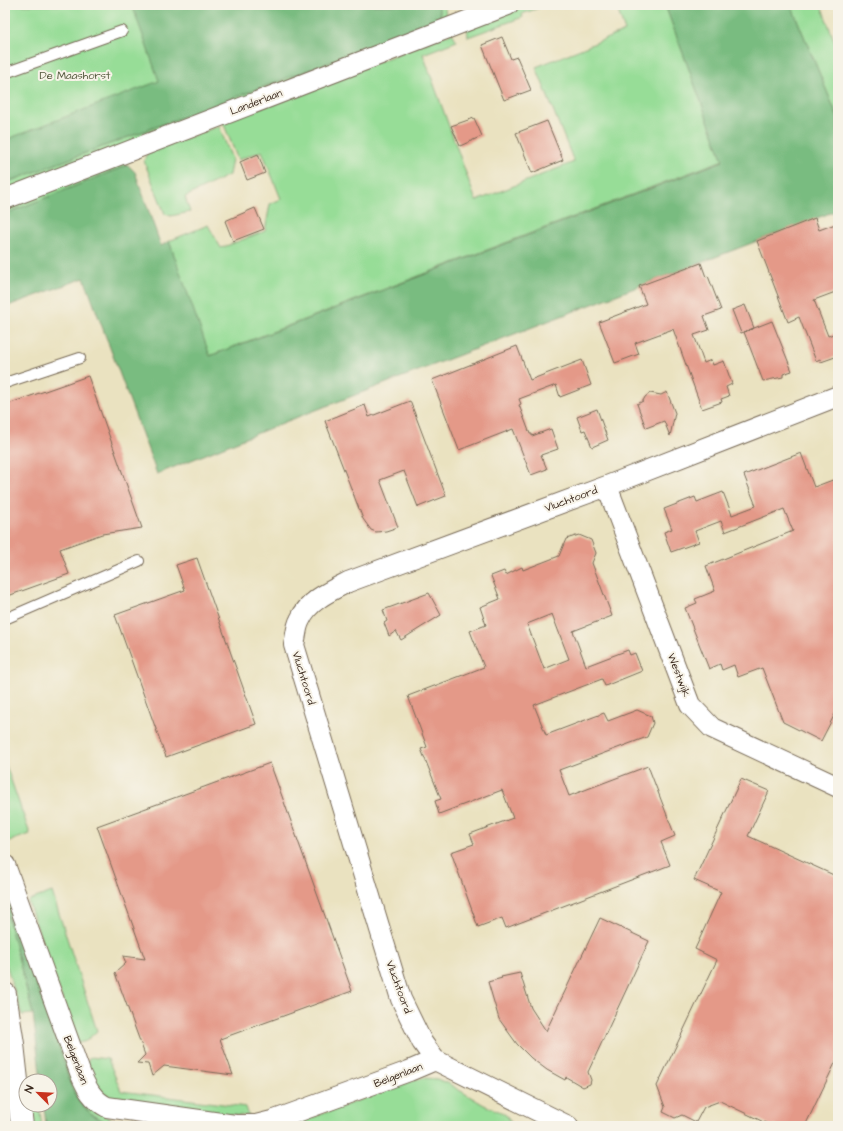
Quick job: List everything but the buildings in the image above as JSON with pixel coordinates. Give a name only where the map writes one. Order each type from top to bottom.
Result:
[{"type":"main road","points":[[5,994],[13,1044],[22,1126]]},
{"type":"street","name":"Landerlaan","points":[[5,199],[508,5]]},
{"type":"street","name":"Vluchtoord","points":[[568,1126],[540,1120],[435,1060],[422,1042],[401,999],[294,645],[300,620],[310,606],[320,597],[348,582],[607,486],[838,396]]},
{"type":"street","name":"Westwijk","points":[[607,486],[690,705],[712,728],[838,787]]},
{"type":"street","name":"Belgenlaan","points":[[5,865],[81,1075],[90,1093],[100,1104],[106,1107],[235,1125],[256,1125],[272,1121],[435,1060]]},
{"type":"lane","points":[[5,73],[122,31]]},
{"type":"lane","points":[[5,383],[80,358]]},
{"type":"lane","points":[[5,619],[139,561]]},
{"type":"green space","name":"De Maashorst","points":[[5,5],[415,5],[5,178]]},
{"type":"green space","points":[[132,5],[438,5],[441,17],[432,24],[5,183],[5,140],[159,81]]},
{"type":"green space","points":[[438,5],[444,5],[447,18],[445,24],[5,194],[5,183],[432,24],[441,17]]},
{"type":"green space","points":[[522,5],[546,5],[522,14],[523,17],[468,37],[467,26]]},
{"type":"green space","points":[[616,5],[665,5],[723,160],[209,356],[169,241],[208,225],[221,248],[265,231],[270,204],[281,199],[262,151],[238,160],[223,122],[452,33],[457,41],[423,54],[476,201],[574,162],[536,67],[625,31]]},
{"type":"green space","points":[[665,5],[791,5],[838,118],[838,210],[290,420],[157,474],[84,278],[5,307],[5,214],[128,165],[135,172],[161,246],[169,241],[210,356],[723,161]]},
{"type":"green space","points":[[791,5],[821,5],[838,51],[838,118]]},
{"type":"green space","points":[[219,126],[232,159],[229,175],[185,197],[190,212],[171,216],[165,214],[144,161],[147,153]]},
{"type":"green space","points":[[120,162],[128,165],[5,214],[5,204]]},
{"type":"green space","points":[[5,763],[30,834],[7,842],[5,840]]},
{"type":"green space","points":[[5,885],[82,1097],[95,1110],[112,1119],[114,1126],[109,1126],[108,1123],[92,1115],[79,1102],[71,1086],[59,1046],[5,900]]},
{"type":"green space","points":[[52,892],[97,1031],[86,1041],[78,1043],[28,902]]},
{"type":"green space","points":[[5,900],[59,1046],[71,1086],[79,1102],[92,1115],[108,1123],[109,1126],[46,1126],[45,1113],[58,1113],[58,1073],[40,1073],[33,1014],[5,907]]},
{"type":"green space","points":[[5,907],[33,1014],[22,1015],[5,961]]},
{"type":"green space","points":[[5,1033],[15,1126],[5,1126]]},
{"type":"green space","points":[[90,1057],[108,1059],[121,1091],[246,1107],[249,1116],[230,1115],[109,1099],[95,1086],[85,1065]]},
{"type":"green space","points":[[424,1078],[437,1079],[449,1084],[484,1105],[501,1112],[507,1116],[513,1126],[285,1126],[300,1122]]},
{"type":"green space","points":[[27,1113],[40,1113],[42,1126],[27,1126]]}]
